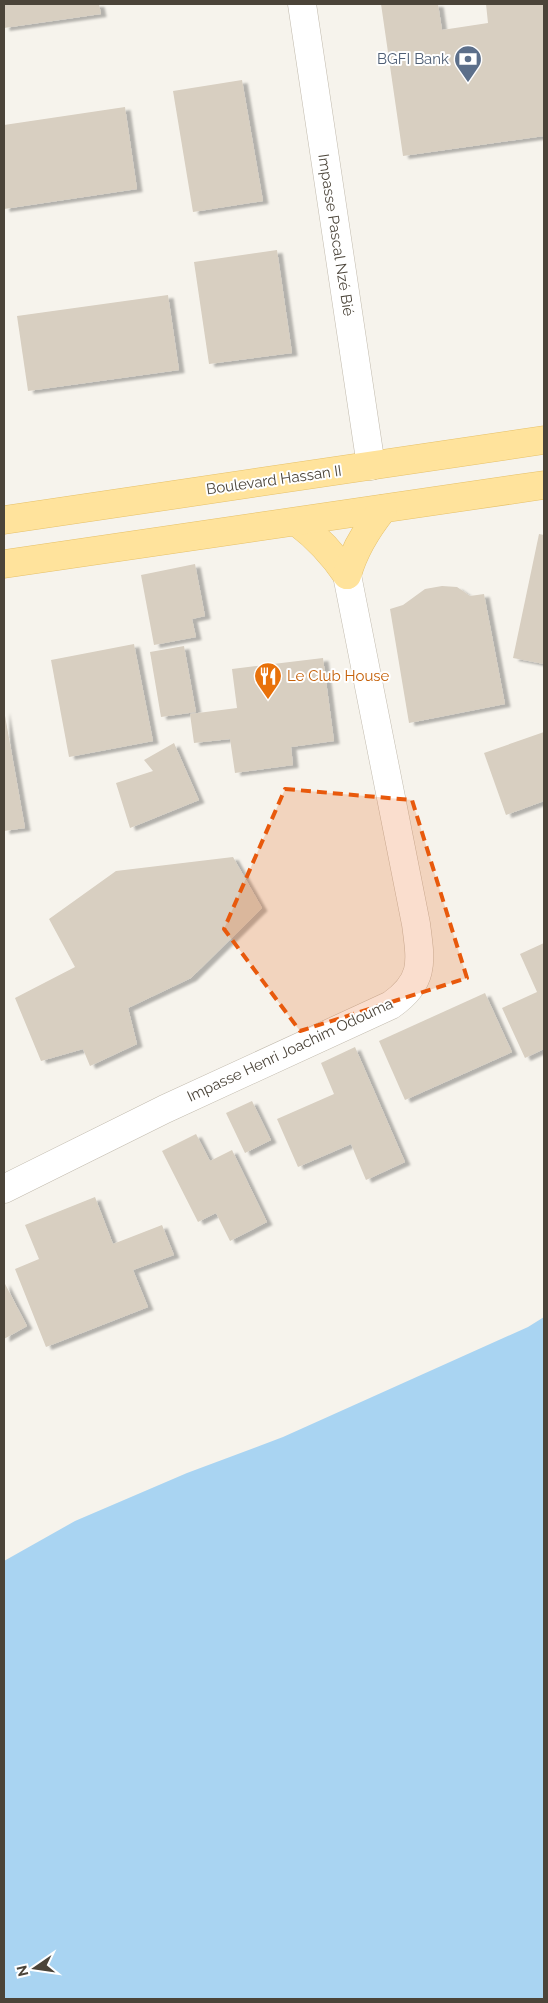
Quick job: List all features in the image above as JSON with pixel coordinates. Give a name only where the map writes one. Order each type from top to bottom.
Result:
[{"type":"main road","name":"Boulevard Hassan II","points":[[4,520],[544,440]]},
{"type":"main road","points":[[4,564],[544,485]]},
{"type":"main road","points":[[347,575],[366,530],[383,509]]},
{"type":"main road","points":[[298,522],[319,539],[347,575]]},
{"type":"street","name":"Impasse Pascal Nzé Bié","points":[[302,4],[371,466]]},
{"type":"street","name":"Impasse Henri Joachim Odouma","points":[[4,1189],[165,1109],[390,1005],[403,996],[412,986],[420,960],[416,924],[347,575]]},
{"type":"highlighted area","points":[[285,789],[412,800],[467,978],[300,1031],[224,929]]},
{"type":"water","points":[[544,1317],[544,1999],[4,1999],[4,1561],[75,1521],[187,1473],[283,1437],[528,1327]]},
{"type":"building","points":[[4,4],[99,4],[101,14],[4,28]]},
{"type":"building","name":"BGFI Bank","points":[[381,4],[438,4],[442,30],[488,23],[486,4],[544,4],[544,136],[403,156]]},
{"type":"building","points":[[242,80],[263,201],[193,212],[173,91]]},
{"type":"building","points":[[125,107],[137,189],[4,209],[4,125]]},
{"type":"building","points":[[277,250],[292,353],[209,364],[194,262]]},
{"type":"building","points":[[168,295],[179,370],[28,391],[17,316]]},
{"type":"building","points":[[539,534],[544,535],[544,664],[513,658]]},
{"type":"building","points":[[195,564],[205,616],[192,619],[196,637],[154,645],[141,575]]},
{"type":"building","points":[[442,586],[457,587],[470,596],[484,594],[505,704],[409,723],[390,609],[403,605],[425,589]]},
{"type":"building","points":[[134,644],[153,741],[69,757],[51,660]]},
{"type":"building","points":[[184,646],[196,712],[161,717],[150,652]]},
{"type":"building","points":[[323,658],[334,741],[291,747],[293,765],[235,773],[230,739],[194,743],[190,714],[237,708],[232,669]]},
{"type":"building","points":[[4,710],[25,828],[4,831]]},
{"type":"building","points":[[544,732],[544,801],[506,815],[484,753]]},
{"type":"building","points":[[174,743],[199,800],[130,828],[116,783],[153,771],[144,760]]},
{"type":"building","points":[[233,857],[262,908],[191,978],[128,1008],[137,1044],[90,1066],[83,1049],[41,1061],[15,998],[75,967],[49,919],[116,871]]},
{"type":"building","points":[[544,943],[544,1049],[525,1058],[502,1008],[537,992],[520,954]]},
{"type":"building","points":[[485,993],[512,1052],[405,1100],[379,1041]]},
{"type":"building","points":[[355,1047],[405,1162],[366,1180],[351,1144],[298,1167],[277,1119],[334,1094],[321,1063]]},
{"type":"building","points":[[252,1101],[271,1140],[245,1153],[226,1113]]},
{"type":"building","points":[[196,1134],[210,1161],[232,1150],[267,1222],[230,1241],[216,1213],[198,1222],[162,1151]]},
{"type":"building","points":[[95,1197],[113,1244],[162,1225],[174,1255],[133,1270],[148,1307],[46,1347],[15,1269],[39,1259],[25,1225]]},
{"type":"building","points":[[4,1282],[27,1326],[4,1339]]},
{"type":"place","name":"BGFI Bank","points":[[468,83]]},
{"type":"place","name":"Le Club House","points":[[268,700]]}]
